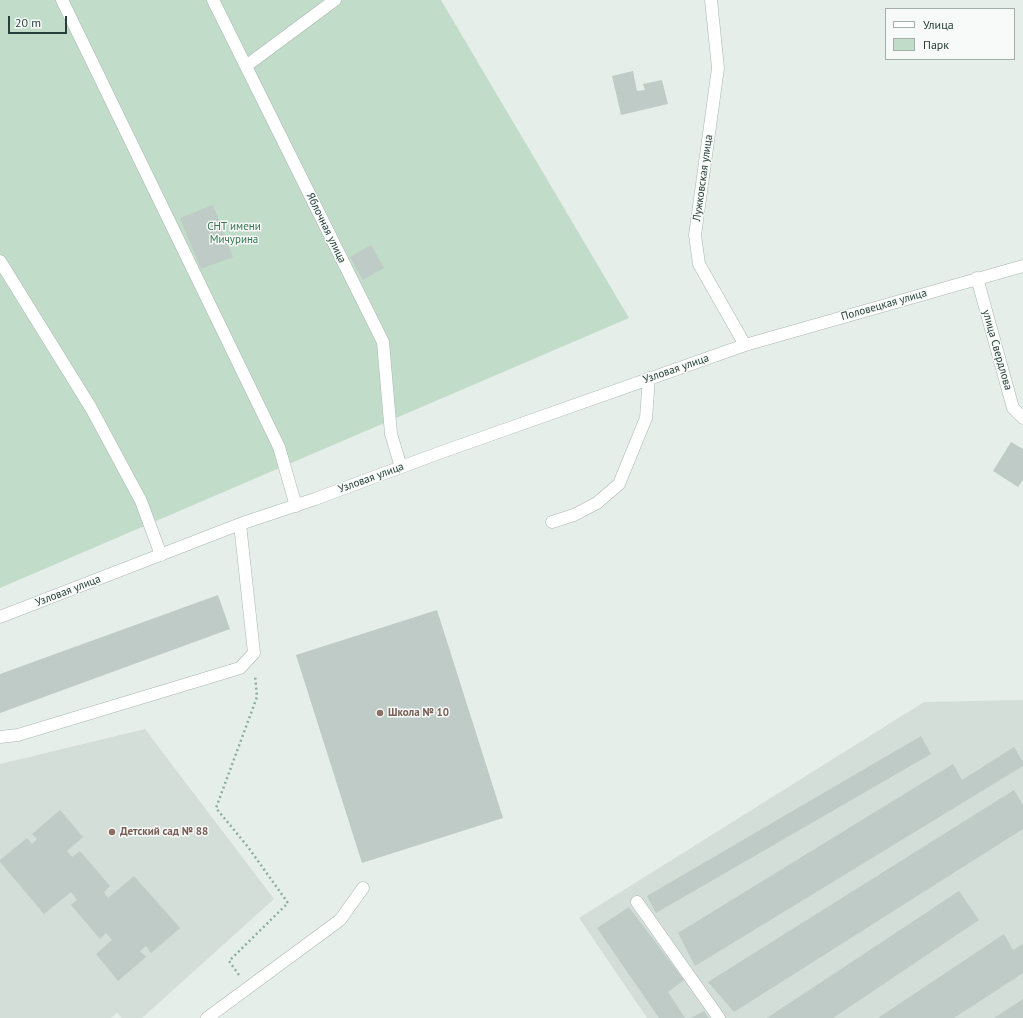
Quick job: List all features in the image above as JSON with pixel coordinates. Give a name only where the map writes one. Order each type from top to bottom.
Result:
[{"type":"street","points":[[62,0],[279,447],[296,506]]},
{"type":"street","name":"Яблочная улица","points":[[213,0],[383,342],[391,434],[401,467]]},
{"type":"street","points":[[246,66],[335,0]]},
{"type":"street","name":"Лужковская улица","points":[[711,0],[718,68],[695,236],[699,264],[745,345]]},
{"type":"street","points":[[0,261],[91,408],[141,501],[161,555]]},
{"type":"street","name":"Половецкая улица","points":[[745,345],[1023,266]]},
{"type":"street","name":"улица Свердлова","points":[[977,278],[1013,408],[1023,418]]},
{"type":"street","name":"Узловая улица","points":[[0,618],[240,524],[296,506],[649,378],[745,345]]},
{"type":"street","points":[[552,522],[574,515],[597,503],[618,484],[646,418],[649,378]]},
{"type":"street","points":[[0,737],[18,735],[240,668],[254,653],[240,524]]},
{"type":"street","points":[[207,1018],[340,920],[363,888]]},
{"type":"street","points":[[637,902],[719,1018]]},
{"type":"path","points":[[249,987],[229,961],[288,903],[248,847],[216,808],[257,697],[254,653]]},
{"type":"shaded area","points":[[1023,700],[1023,1018],[647,1018],[579,918],[924,702]]},
{"type":"shaded area","name":"Детский сад № 88","points":[[145,729],[274,899],[142,1018],[122,1018],[117,1013],[111,1018],[0,1018],[0,764]]},
{"type":"green space","name":"СНТ имени Мичурина","points":[[0,0],[441,0],[629,318],[0,588]]},
{"type":"building","points":[[633,71],[637,91],[645,90],[643,84],[662,80],[668,104],[621,115],[612,76]]},
{"type":"building","points":[[213,205],[233,257],[201,269],[180,218]]},
{"type":"building","points":[[371,245],[384,268],[363,280],[350,257]]},
{"type":"building","points":[[1011,442],[1023,449],[1023,480],[1018,487],[993,471]]},
{"type":"building","points":[[218,595],[230,629],[0,713],[0,674]]},
{"type":"building","points":[[437,610],[503,818],[362,863],[296,655]]},
{"type":"building","points":[[921,736],[931,754],[656,913],[647,896]]},
{"type":"building","points":[[1014,747],[1023,762],[1023,766],[695,966],[678,933],[953,764],[962,780]]},
{"type":"building","points":[[1014,790],[1023,805],[1023,829],[734,1012],[708,982]]},
{"type":"building","points":[[60,810],[83,837],[67,851],[72,857],[80,851],[110,886],[104,892],[108,898],[134,876],[180,928],[151,953],[146,946],[140,951],[146,957],[118,981],[96,954],[112,940],[106,933],[100,939],[71,905],[77,900],[71,892],[44,914],[0,862],[0,860],[27,838],[32,844],[37,839],[32,834]]},
{"type":"building","points":[[959,891],[979,920],[833,1018],[767,1018]]},
{"type":"building","points":[[629,907],[684,980],[668,992],[685,1018],[659,1018],[597,928]]},
{"type":"building","points":[[1004,934],[1013,950],[1023,944],[1023,973],[954,1018],[878,1018]]},
{"type":"building","points":[[1023,999],[1023,1018],[994,1018]]},
{"type":"building","points":[[704,1011],[709,1018],[691,1018]]},
{"type":"place","name":"Школа № 10","points":[[380,713]]},
{"type":"place","name":"Детский сад № 88","points":[[112,832]]}]
